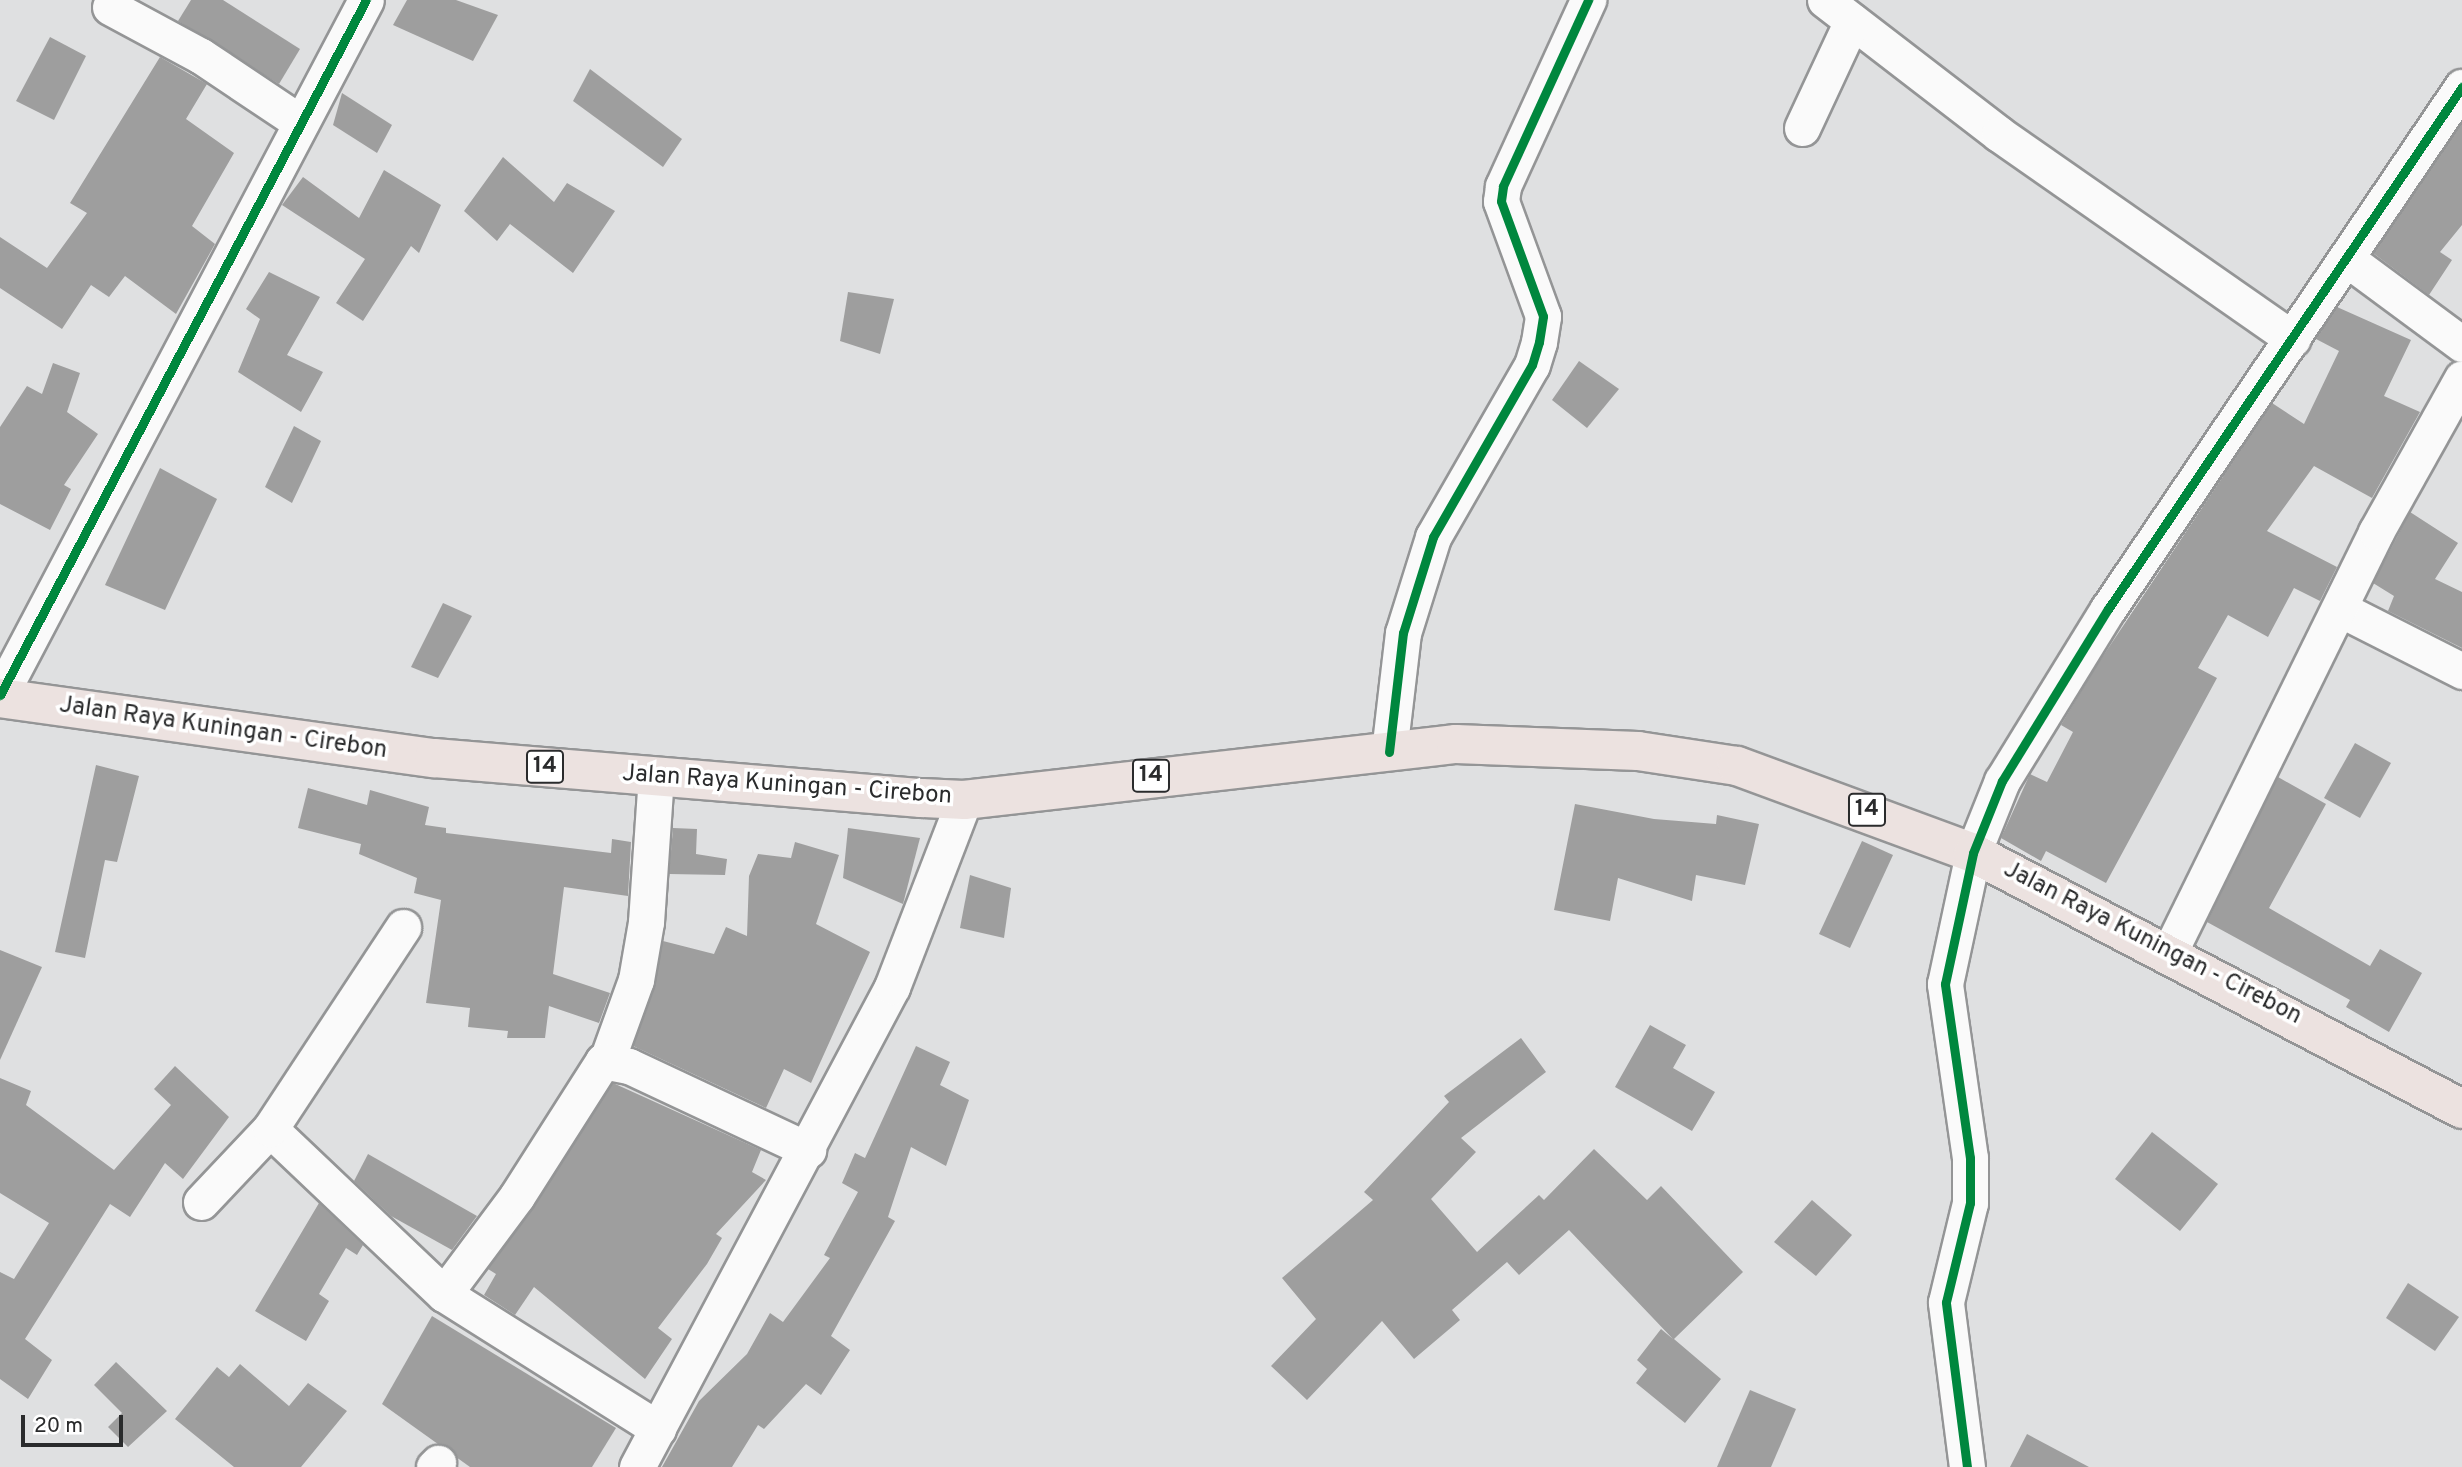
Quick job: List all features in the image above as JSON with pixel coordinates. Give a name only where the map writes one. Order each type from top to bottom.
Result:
[{"type":"highway","name":"Jalan Raya Kuningan - Cirebon","points":[[0,696],[282,741],[656,776],[964,800],[1210,769],[1456,744],[1549,746],[1737,766],[1973,853],[2169,953],[2462,1109]]},
{"type":"street","points":[[0,696],[366,0]]},
{"type":"street","points":[[1389,752],[1403,633],[1433,537],[1532,365],[1539,342],[1543,316],[1501,201],[1503,186],[1588,0]]},
{"type":"street","points":[[110,7],[201,56],[301,123]]},
{"type":"street","points":[[1802,128],[1839,10],[1999,134],[2293,340]]},
{"type":"street","points":[[1967,1467],[1946,1302],[1970,1203],[1970,1158],[1945,984],[1973,853],[2002,781],[2036,723],[2462,87]]},
{"type":"street","points":[[2347,259],[2462,344]]},
{"type":"street","points":[[2169,953],[2340,609],[2462,378]]},
{"type":"street","points":[[2340,609],[2462,671]]},
{"type":"street","points":[[444,1294],[554,1142],[586,1081],[607,1060],[640,959],[656,776]]},
{"type":"street","points":[[637,1467],[808,1150],[892,987],[964,800]]},
{"type":"street","points":[[201,1202],[270,1129],[403,928]]},
{"type":"street","points":[[607,1060],[808,1150]]},
{"type":"street","points":[[270,1129],[444,1294],[659,1429]]},
{"type":"building","points":[[191,0],[223,0],[300,49],[279,84],[178,21]]},
{"type":"building","points":[[407,0],[456,0],[498,15],[473,61],[393,25]]},
{"type":"building","points":[[50,37],[86,56],[54,120],[16,101]]},
{"type":"building","points":[[160,57],[207,84],[186,119],[234,153],[192,226],[215,244],[176,314],[125,276],[109,297],[91,285],[62,329],[0,288],[0,237],[47,268],[87,213],[70,203]]},
{"type":"building","points":[[590,69],[682,139],[663,167],[573,101]]},
{"type":"building","points":[[342,93],[392,125],[377,153],[333,125]]},
{"type":"building","points":[[2462,123],[2462,225],[2440,252],[2452,260],[2429,295],[2373,253]]},
{"type":"building","points":[[503,157],[554,202],[567,183],[615,211],[573,273],[510,224],[497,241],[464,211]]},
{"type":"building","points":[[384,170],[441,205],[419,253],[411,246],[363,321],[336,303],[365,259],[282,205],[303,177],[359,218]]},
{"type":"building","points":[[269,272],[320,297],[287,355],[323,372],[301,412],[238,372],[260,319],[246,309]]},
{"type":"building","points":[[848,292],[894,299],[880,354],[840,341]]},
{"type":"building","points":[[2337,307],[2411,340],[2384,396],[2420,412],[2372,498],[2314,466],[2267,531],[2337,567],[2320,601],[2294,588],[2268,637],[2228,615],[2198,668],[2217,678],[2106,883],[2046,851],[2041,861],[2001,838],[2030,774],[2047,782],[2073,732],[2061,725],[2095,668],[2272,403],[2304,424],[2339,351],[2316,339]]},
{"type":"building","points":[[1579,361],[1619,389],[1587,428],[1552,400]]},
{"type":"building","points":[[53,363],[80,373],[67,412],[98,434],[64,485],[71,489],[50,530],[0,504],[0,427],[27,386],[42,394]]},
{"type":"building","points":[[294,426],[321,441],[292,503],[265,487]]},
{"type":"building","points":[[160,468],[217,499],[165,610],[105,585]]},
{"type":"building","points":[[2410,512],[2458,543],[2435,579],[2462,592],[2462,648],[2388,611],[2394,596],[2373,583]]},
{"type":"building","points":[[443,603],[472,616],[438,678],[411,667]]},
{"type":"building","points":[[2355,743],[2391,763],[2360,818],[2324,798]]},
{"type":"building","points":[[96,765],[139,776],[117,862],[105,860],[85,958],[55,952]]},
{"type":"building","points":[[2278,777],[2326,804],[2269,908],[2370,966],[2380,949],[2422,973],[2389,1032],[2346,1007],[2350,1000],[2207,922]]},
{"type":"building","points":[[308,788],[367,805],[370,790],[429,807],[425,825],[446,828],[446,833],[611,853],[612,839],[631,842],[628,896],[564,887],[553,974],[610,993],[599,1023],[549,1006],[545,1038],[507,1038],[508,1031],[468,1027],[470,1008],[426,1003],[441,900],[414,893],[417,878],[359,854],[361,844],[298,828]]},
{"type":"building","points":[[1575,804],[1654,819],[1716,824],[1717,815],[1759,824],[1745,885],[1696,875],[1692,901],[1618,878],[1610,921],[1554,910]]},
{"type":"building","points":[[673,828],[697,829],[696,854],[727,859],[725,875],[669,874]]},
{"type":"building","points":[[848,828],[920,838],[903,904],[843,878]]},
{"type":"building","points":[[1862,841],[1893,855],[1850,948],[1819,934]]},
{"type":"building","points":[[795,842],[839,855],[816,924],[870,952],[811,1083],[784,1069],[766,1108],[633,1046],[663,941],[714,954],[726,927],[747,936],[749,876],[758,854],[791,858]]},
{"type":"building","points":[[970,875],[1011,888],[1004,938],[960,928]]},
{"type":"building","points":[[0,950],[42,967],[0,1060]]},
{"type":"building","points":[[1650,1025],[1686,1045],[1673,1068],[1715,1092],[1692,1131],[1615,1087]]},
{"type":"building","points":[[1521,1038],[1546,1072],[1461,1138],[1476,1152],[1431,1199],[1477,1252],[1539,1195],[1544,1200],[1594,1149],[1647,1200],[1661,1186],[1743,1272],[1674,1339],[1721,1379],[1685,1423],[1636,1383],[1647,1369],[1637,1360],[1661,1329],[1673,1339],[1569,1230],[1519,1275],[1507,1262],[1452,1310],[1460,1320],[1414,1359],[1382,1321],[1307,1400],[1271,1366],[1316,1319],[1282,1278],[1373,1200],[1364,1192],[1449,1102],[1444,1096]]},
{"type":"building","points":[[916,1046],[950,1062],[940,1085],[969,1100],[946,1166],[911,1147],[888,1217],[895,1221],[831,1336],[850,1350],[821,1395],[806,1384],[764,1429],[758,1425],[732,1467],[662,1467],[699,1401],[747,1354],[770,1313],[783,1322],[830,1258],[824,1255],[858,1192],[842,1183],[855,1153],[865,1158]]},
{"type":"building","points":[[175,1066],[229,1117],[183,1179],[165,1163],[130,1217],[110,1204],[25,1339],[52,1360],[28,1399],[0,1379],[0,1272],[14,1279],[49,1223],[0,1193],[0,1078],[31,1091],[26,1105],[114,1170],[171,1105],[154,1089]]},
{"type":"building","points":[[613,1083],[761,1150],[752,1172],[766,1180],[716,1234],[722,1238],[707,1264],[658,1328],[672,1339],[645,1379],[534,1287],[515,1315],[484,1295],[496,1274],[488,1269]]},
{"type":"building","points":[[2152,1132],[2218,1184],[2180,1231],[2115,1179]]},
{"type":"building","points":[[368,1154],[477,1216],[452,1250],[391,1216],[354,1181]]},
{"type":"building","points":[[1812,1200],[1852,1235],[1816,1276],[1774,1242]]},
{"type":"building","points":[[319,1203],[363,1245],[357,1255],[346,1248],[319,1294],[329,1301],[306,1341],[255,1311]]},
{"type":"building","points":[[2408,1283],[2459,1317],[2435,1351],[2386,1318]]},
{"type":"building","points":[[432,1316],[616,1428],[592,1467],[470,1467],[382,1404]]},
{"type":"building","points":[[116,1362],[167,1411],[128,1447],[108,1427],[122,1413],[94,1385]]},
{"type":"building","points":[[240,1364],[289,1406],[308,1383],[347,1411],[301,1467],[234,1467],[175,1419],[217,1367],[229,1377]]},
{"type":"building","points":[[1750,1390],[1796,1409],[1771,1467],[1717,1467]]},
{"type":"building","points":[[2027,1434],[2089,1467],[2010,1467]]},
{"type":"cycle path","points":[[0,695],[366,0]]},
{"type":"cycle path","points":[[1389,752],[1403,633],[1433,537],[1532,365],[1539,342],[1543,316],[1501,201],[1503,186],[1588,0]]},
{"type":"cycle path","points":[[1967,1467],[1946,1302],[1970,1203],[1970,1158],[1945,984],[1973,853],[2002,781],[2108,609],[2462,87]]}]
